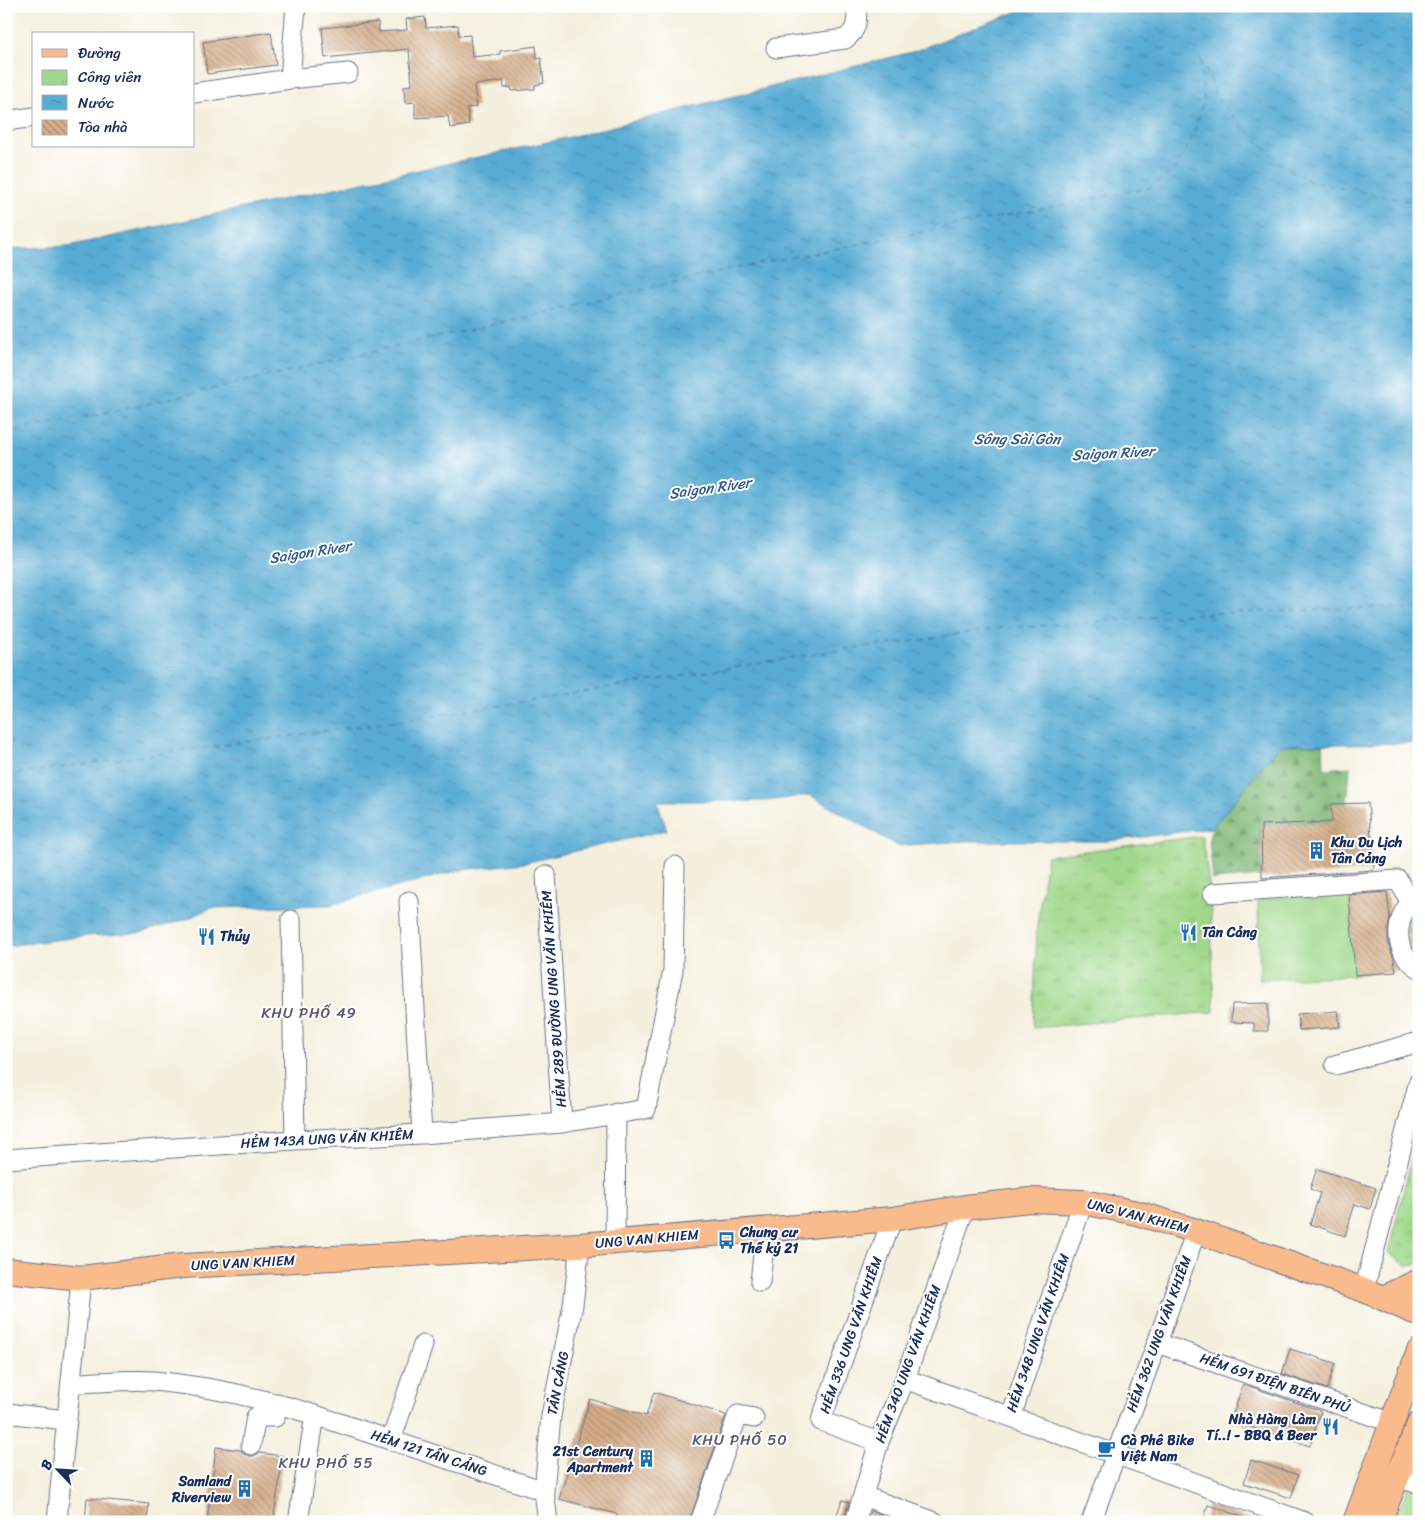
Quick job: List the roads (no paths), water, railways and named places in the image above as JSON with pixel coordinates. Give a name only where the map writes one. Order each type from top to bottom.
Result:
[{"type":"main road","name":"UNG VAN KHIEM","points":[[6,1270],[81,1278],[183,1266],[580,1245],[892,1219],[965,1206],[1030,1200],[1083,1202],[1137,1213],[1196,1231],[1375,1293],[1419,1314]]},
{"type":"main road","points":[[1375,1293],[1419,1282]]},
{"type":"main road","points":[[1355,1522],[1419,1351]]},
{"type":"main road","points":[[1379,1522],[1419,1424]]},
{"type":"street","points":[[290,79],[296,6]]},
{"type":"street","points":[[776,48],[845,40],[852,35],[856,24],[856,6]]},
{"type":"street","points":[[195,94],[290,79],[348,74]]},
{"type":"street","points":[[6,121],[32,117]]},
{"type":"street","name":"HẺM 143A UNG VĂN KHIÊM","points":[[6,1159],[295,1140],[422,1134],[562,1123],[646,1109],[673,970],[675,866]]},
{"type":"street","name":"HẺM 289 ĐƯỜNG UNG VĂN KHIÊM","points":[[546,875],[562,1123]]},
{"type":"street","points":[[1213,892],[1398,880],[1414,897],[1402,914],[1398,928],[1400,944],[1406,956],[1419,968]]},
{"type":"street","points":[[409,901],[422,1134]]},
{"type":"street","points":[[291,920],[295,1140]]},
{"type":"street","points":[[1335,1065],[1419,1042]]},
{"type":"street","points":[[1375,1293],[1419,1081]]},
{"type":"street","points":[[615,1241],[616,1113]]},
{"type":"street","name":"HẺM 348 UNG VĂN KHIÊM","points":[[905,1379],[1011,1417],[1083,1202]]},
{"type":"street","name":"HẺM 340 UNG VĂN KHIÊM","points":[[855,1522],[879,1442],[905,1379],[965,1206]]},
{"type":"street","name":"HẺM 336 UNG VĂN KHIÊM","points":[[879,1442],[821,1421],[892,1219]]},
{"type":"street","points":[[760,1282],[766,1229]]},
{"type":"street","name":"HẺM 362 UNG VĂN KHIÊM","points":[[1091,1522],[1196,1231]]},
{"type":"street","name":"TÂN CẢNG","points":[[548,1522],[544,1491],[551,1416],[573,1305],[580,1245]]},
{"type":"street","points":[[57,1522],[81,1278]]},
{"type":"street","name":"HẺM 691 ĐIỆN BIÊN PHỦ","points":[[1157,1343],[1393,1423]]},
{"type":"street","points":[[391,1441],[424,1345]]},
{"type":"street","name":"HẺM 121 TÂN CẢNG","points":[[72,1383],[152,1381],[235,1393],[315,1415],[544,1491]]},
{"type":"street","points":[[251,1445],[256,1417],[275,1417],[278,1404]]},
{"type":"street","points":[[6,1413],[66,1420]]},
{"type":"street","points":[[298,1522],[315,1415]]},
{"type":"street","points":[[700,1522],[738,1415],[754,1418]]},
{"type":"street","points":[[1011,1417],[1305,1522]]},
{"type":"street","points":[[1396,1477],[1419,1484]]},
{"type":"street","points":[[863,1496],[935,1522]]},
{"type":"water","name":"Sông Sài Gòn","points":[[1062,6],[1419,6],[1419,743],[1280,745],[1212,828],[1109,841],[964,841],[898,846],[810,795],[767,801],[657,801],[667,830],[524,863],[460,870],[329,905],[211,908],[187,919],[140,933],[87,936],[6,946],[6,249],[68,246],[566,138],[912,52],[1021,10]]},
{"type":"place","name":"Khu Du Lịch Tân Cảng","points":[[1317,850]]},
{"type":"place","name":"Tân Cảng","points":[[1188,932]]},
{"type":"place","name":"Thủy","points":[[206,936]]},
{"type":"place","name":"Chung cư Thế kỷ 21","points":[[726,1240]]},
{"type":"place","name":"Nhà Hàng Làm Tí..! - BBQ & Beer","points":[[1330,1427]]},
{"type":"place","name":"Cà Phê Bike Việt Nam","points":[[1107,1448]]},
{"type":"place","name":"21st Century Apartment","points":[[647,1459]]},
{"type":"place","name":"Samland Riverview","points":[[245,1489]]},
{"type":"district","name":"KHU PHỐ 49","points":[[309,1013]]},
{"type":"district","name":"KHU PHỐ 50","points":[[740,1440]]},
{"type":"district","name":"KHU PHỐ 55","points":[[326,1463]]},
{"type":"water label","name":"Saigon River","points":[[1113,453]]},
{"type":"water label","name":"Saigon River","points":[[710,488]]},
{"type":"water label","name":"Saigon River","points":[[310,552]]}]
